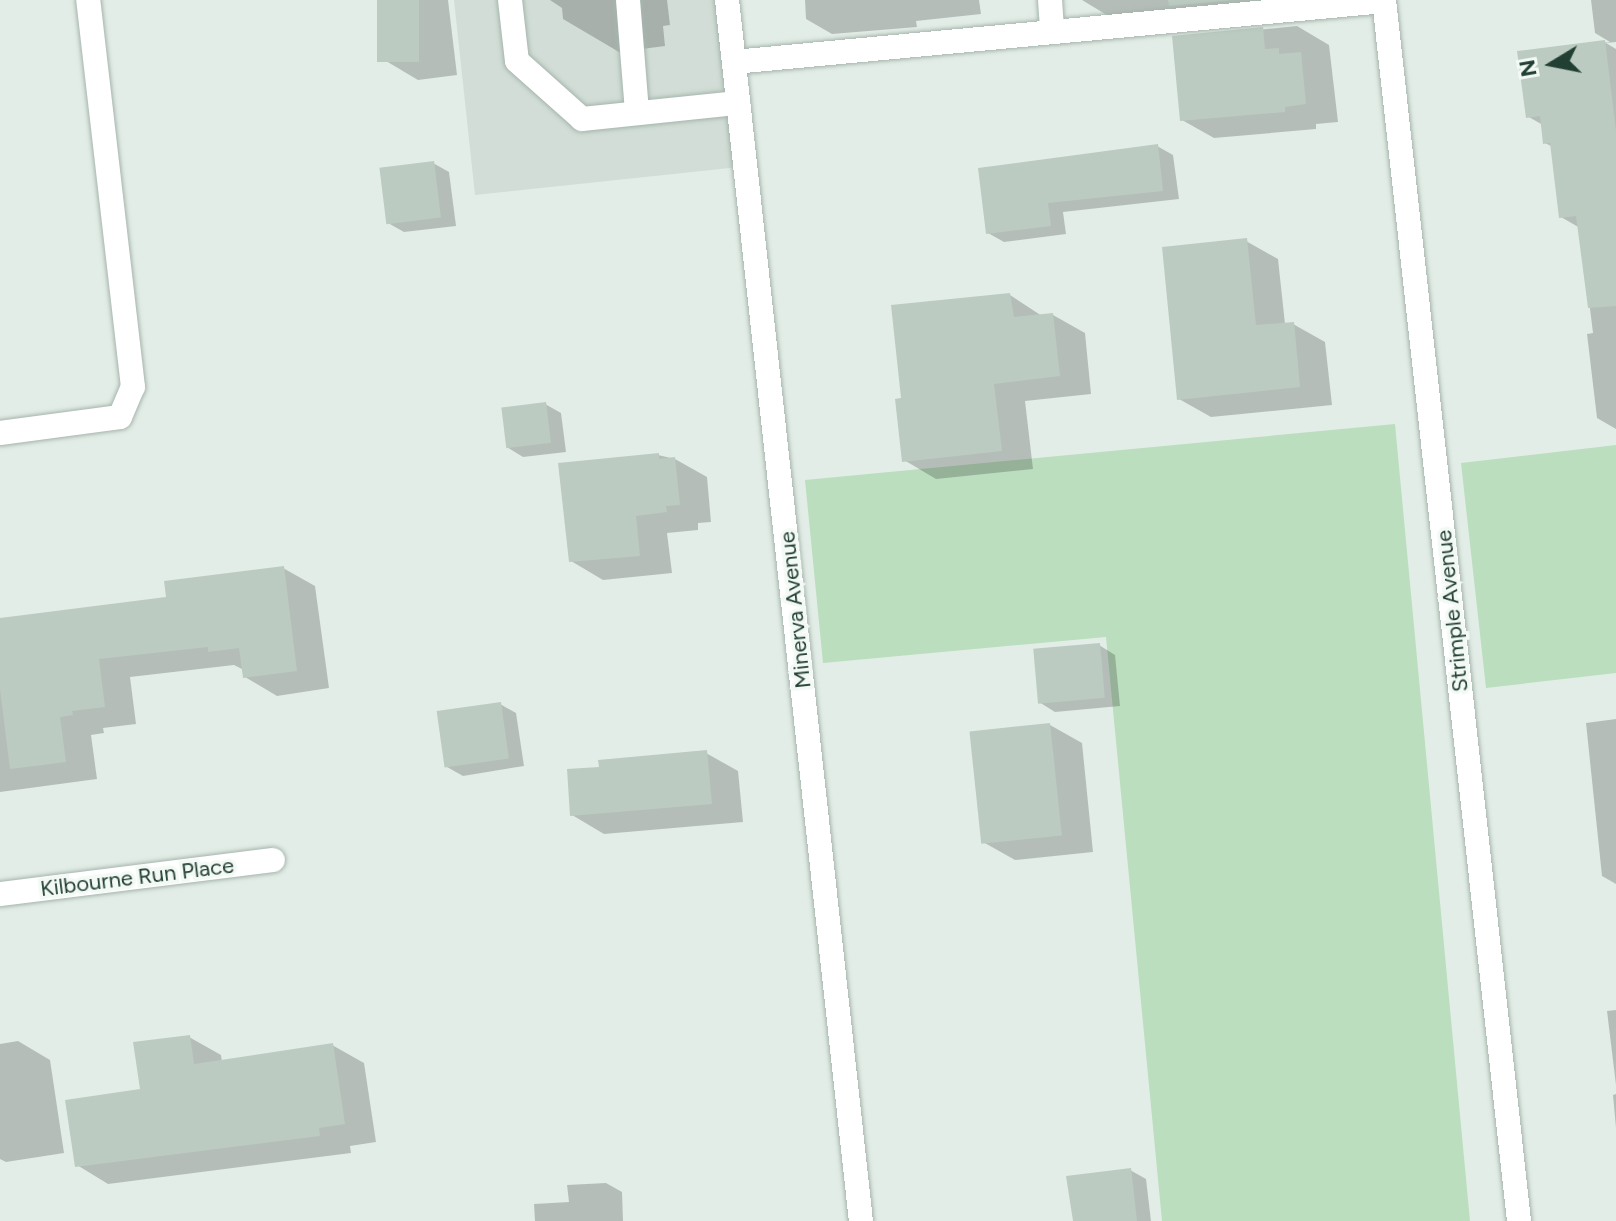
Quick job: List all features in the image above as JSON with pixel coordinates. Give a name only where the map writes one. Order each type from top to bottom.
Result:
[{"type":"street","points":[[0,433],[120,417],[133,387],[88,0]]},
{"type":"street","points":[[510,0],[517,61],[582,119],[738,103]]},
{"type":"street","points":[[628,0],[637,113]]},
{"type":"street","name":"Minerva Avenue","points":[[727,0],[861,1221]]},
{"type":"street","points":[[1050,0],[1052,32]]},
{"type":"street","points":[[734,62],[1384,0]]},
{"type":"street","name":"Strimple Avenue","points":[[1384,0],[1519,1221]]},
{"type":"street","name":"Kilbourne Run Place","points":[[0,894],[273,860]]},
{"type":"shaded area","points":[[454,0],[731,0],[749,166],[475,195]]},
{"type":"green space","points":[[1395,424],[1470,1221],[1162,1221],[1106,637],[823,663],[805,480]]},
{"type":"green space","points":[[1616,445],[1616,673],[1486,688],[1461,463]]},
{"type":"building","points":[[377,0],[419,0],[419,62],[377,62]]},
{"type":"building","points":[[1168,0],[1234,0],[1169,6]]},
{"type":"building","points":[[1263,27],[1265,49],[1279,48],[1279,54],[1301,52],[1306,104],[1285,107],[1285,112],[1180,121],[1172,36]]},
{"type":"building","points":[[1605,40],[1616,131],[1616,306],[1588,308],[1576,216],[1559,218],[1550,143],[1543,144],[1540,116],[1526,118],[1517,51]]},
{"type":"building","points":[[1158,144],[1163,191],[1048,203],[1051,226],[986,234],[978,168]]},
{"type":"building","points":[[434,161],[441,218],[386,224],[379,168]]},
{"type":"building","points":[[1247,238],[1256,325],[1294,322],[1300,387],[1177,400],[1162,247]]},
{"type":"building","points":[[1010,293],[1014,317],[1053,313],[1060,376],[994,384],[1002,451],[902,462],[895,399],[901,398],[891,305]]},
{"type":"building","points":[[546,402],[551,443],[506,448],[501,407]]},
{"type":"building","points":[[659,453],[659,459],[675,457],[680,505],[666,506],[667,512],[636,516],[640,556],[569,562],[558,463]]},
{"type":"building","points":[[284,566],[297,671],[243,678],[239,648],[208,652],[208,647],[99,659],[105,707],[72,711],[73,715],[60,717],[66,762],[10,769],[0,689],[0,618],[166,597],[164,581]]},
{"type":"building","points":[[1100,643],[1105,698],[1038,704],[1033,649]]},
{"type":"building","points":[[501,702],[509,758],[445,767],[437,711]]},
{"type":"building","points":[[1050,723],[1062,835],[981,844],[969,731]]},
{"type":"building","points":[[707,750],[712,804],[570,816],[567,769],[599,767],[598,760]]},
{"type":"building","points":[[190,1035],[194,1064],[333,1043],[345,1124],[319,1128],[320,1136],[75,1167],[65,1100],[140,1089],[133,1042]]},
{"type":"building","points":[[1131,1168],[1137,1221],[1073,1221],[1066,1176]]}]
